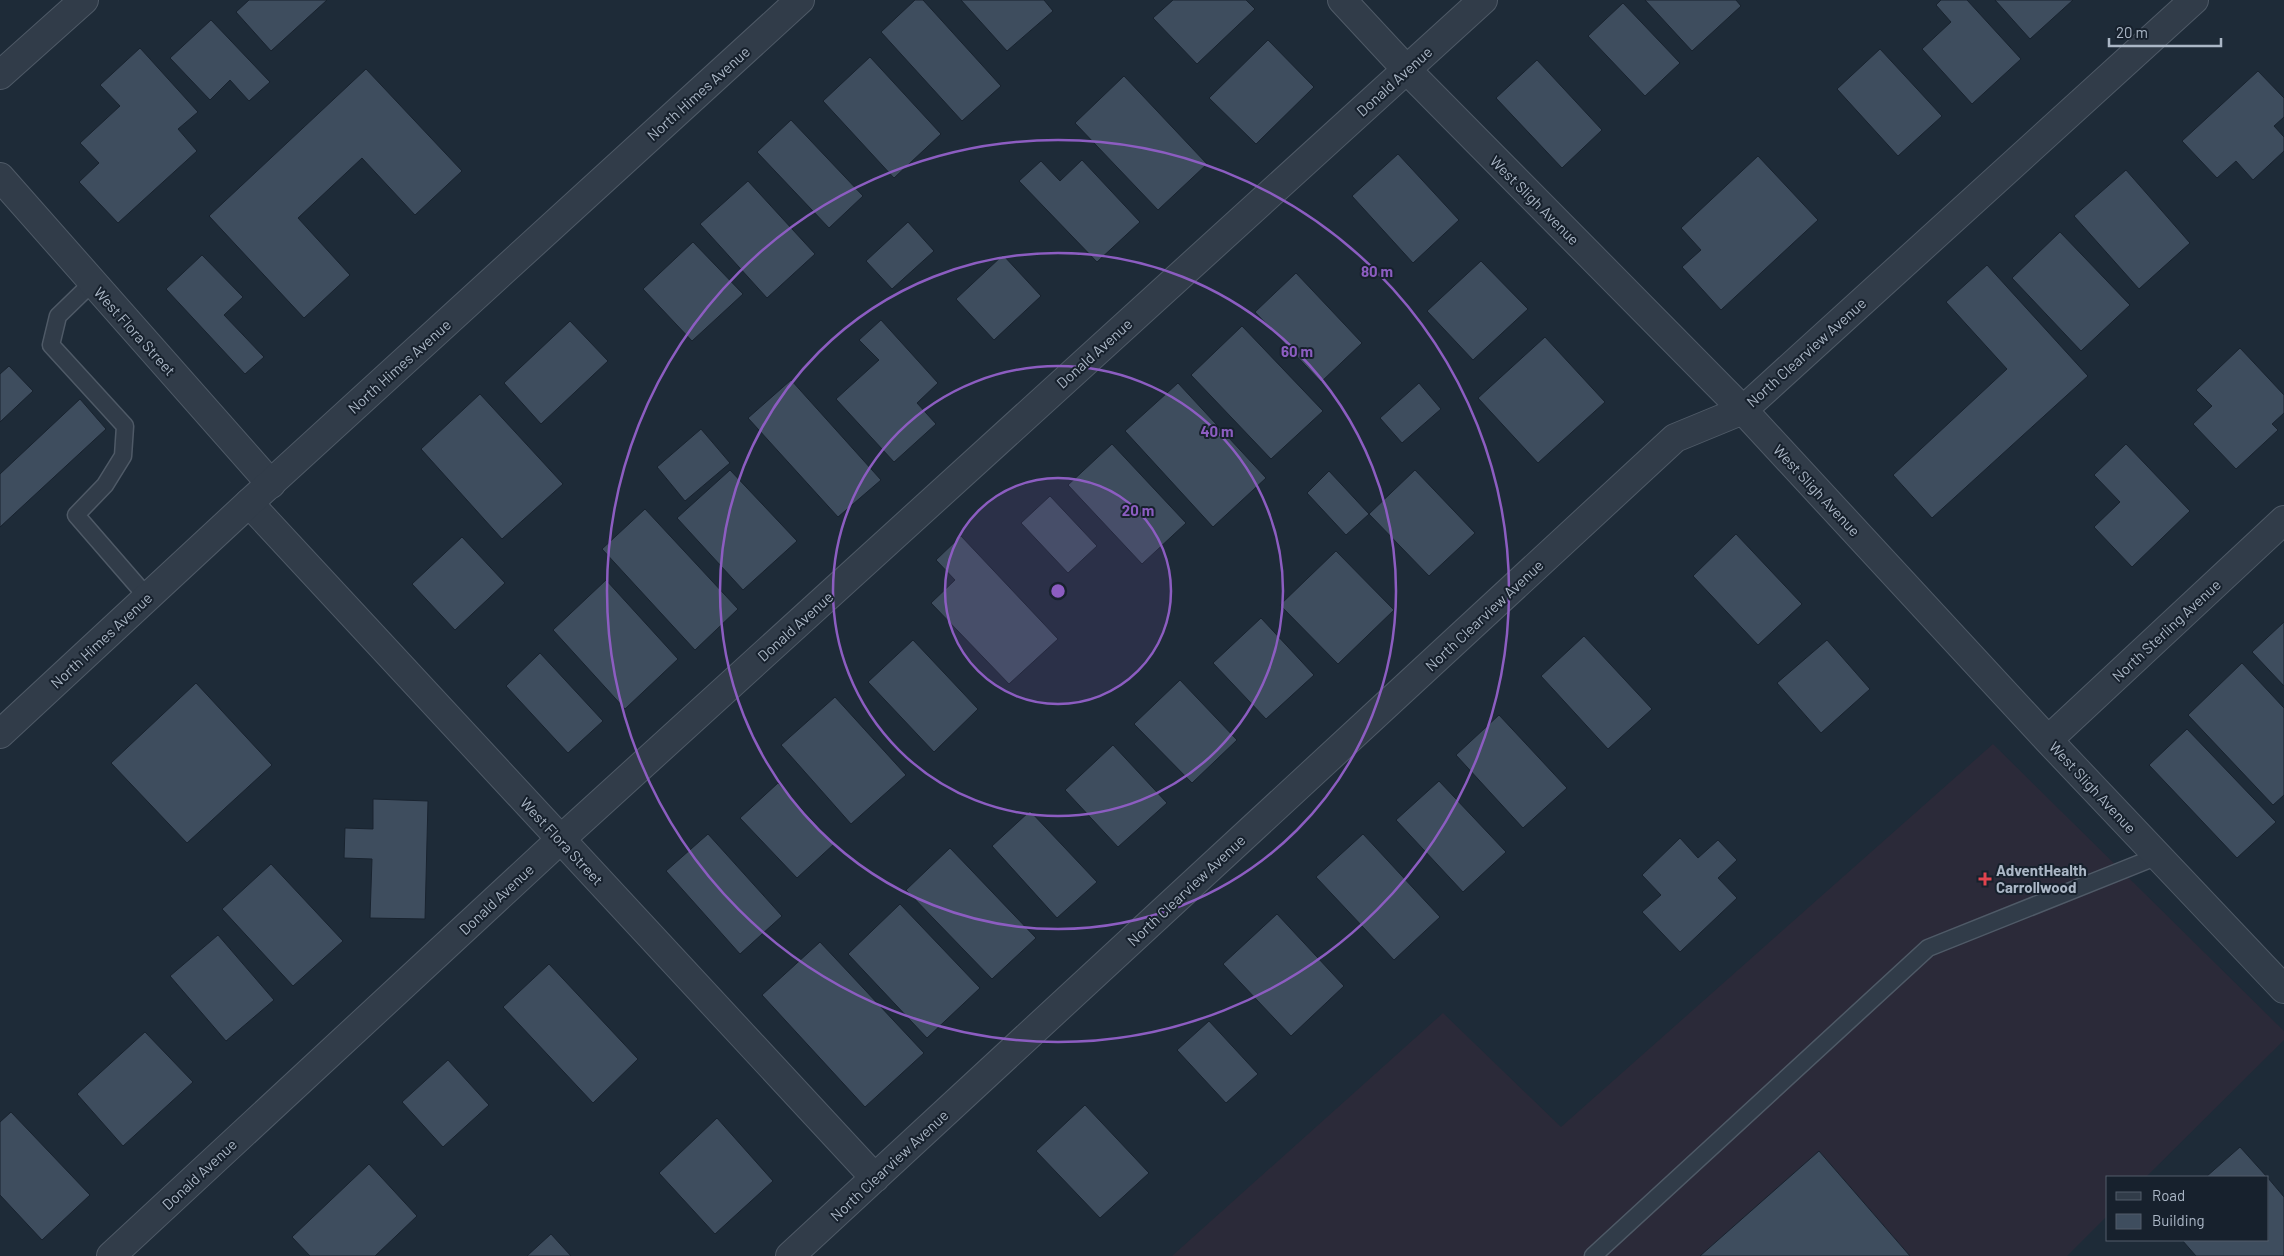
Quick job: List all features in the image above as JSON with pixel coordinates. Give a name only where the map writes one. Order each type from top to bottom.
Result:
[{"type":"street","points":[[0,75],[84,0]]},
{"type":"street","name":"North Himes Avenue","points":[[0,734],[800,0]]},
{"type":"street","name":"West Sligh Avenue","points":[[1342,0],[1406,69],[1743,410],[2048,740],[2284,989]]},
{"type":"street","name":"Donald Avenue","points":[[111,1256],[561,839],[1483,0]]},
{"type":"street","name":"North Clearview Avenue","points":[[790,1256],[1675,438],[1743,410],[2194,0]]},
{"type":"street","name":"West Flora Street","points":[[0,177],[271,484]]},
{"type":"street","name":"West Flora Street","points":[[249,504],[875,1178]]},
{"type":"street","name":"North Sterling Avenue","points":[[2048,740],[2284,520]]},
{"type":"lane","points":[[92,283],[58,316],[51,344],[125,426],[123,456],[105,485],[76,515],[148,598]]},
{"type":"lane","points":[[1593,1256],[1928,948],[2158,856]]},
{"type":"shaded area","name":"AdventHealth Carrollwood","points":[[1993,744],[2284,1031],[2284,1040],[2147,1176],[2106,1176],[2106,1217],[2067,1256],[1172,1256],[1443,1013],[1561,1127]]},
{"type":"building","points":[[249,0],[327,0],[271,51],[236,12]]},
{"type":"building","points":[[915,0],[923,0],[1001,86],[962,121],[881,32]]},
{"type":"building","points":[[961,0],[1044,0],[1053,11],[1007,51]]},
{"type":"building","points":[[1173,0],[1246,0],[1255,9],[1197,64],[1153,18]]},
{"type":"building","points":[[1645,0],[1736,0],[1741,6],[1692,51]]},
{"type":"building","points":[[1941,0],[1967,0],[2021,59],[1972,104],[1922,49],[1951,22],[1936,5]]},
{"type":"building","points":[[1995,0],[2073,0],[2030,39]]},
{"type":"building","points":[[1623,3],[1680,63],[1645,96],[1588,36]]},
{"type":"building","points":[[211,20],[270,82],[249,101],[230,80],[210,100],[170,58]]},
{"type":"building","points":[[1268,40],[1314,87],[1256,144],[1209,98]]},
{"type":"building","points":[[140,48],[198,112],[178,129],[197,151],[118,223],[79,182],[99,163],[80,143],[120,106],[100,85]]},
{"type":"building","points":[[1880,49],[1942,116],[1898,156],[1837,89]]},
{"type":"building","points":[[870,57],[941,134],[894,178],[823,101]]},
{"type":"building","points":[[1537,60],[1602,130],[1562,168],[1496,98]]},
{"type":"building","points":[[366,69],[462,171],[415,215],[362,158],[298,218],[350,275],[304,318],[209,216]]},
{"type":"building","points":[[2258,71],[2284,98],[2284,117],[2274,126],[2284,137],[2284,151],[2253,180],[2236,161],[2217,178],[2182,141]]},
{"type":"building","points":[[1124,76],[1207,164],[1158,210],[1075,123]]},
{"type":"building","points":[[791,120],[863,196],[829,228],[757,152]]},
{"type":"building","points":[[1398,154],[1459,220],[1413,263],[1352,196]]},
{"type":"building","points":[[1758,156],[1818,220],[1721,310],[1682,267],[1701,250],[1681,228]]},
{"type":"building","points":[[1082,160],[1140,222],[1097,262],[1019,181],[1041,161],[1060,181]]},
{"type":"building","points":[[2126,170],[2190,243],[2139,289],[2074,216]]},
{"type":"building","points":[[748,181],[815,254],[767,298],[700,224]]},
{"type":"building","points":[[908,222],[934,251],[892,289],[866,261]]},
{"type":"building","points":[[2060,232],[2130,305],[2081,351],[2012,278]]},
{"type":"building","points":[[693,242],[743,294],[692,341],[643,289]]},
{"type":"building","points":[[202,255],[243,297],[224,315],[264,357],[245,374],[166,289]]},
{"type":"building","points":[[1003,255],[1041,296],[994,340],[956,299]]},
{"type":"building","points":[[1481,261],[1528,309],[1473,360],[1427,311]]},
{"type":"building","points":[[1987,265],[2088,376],[1932,518],[1893,475],[2007,369],[1946,302]]},
{"type":"building","points":[[1296,273],[1362,343],[1321,382],[1255,312]]},
{"type":"building","points":[[881,320],[938,383],[917,403],[936,424],[894,462],[836,399],[879,360],[859,340]]},
{"type":"building","points":[[570,321],[608,361],[541,424],[504,383]]},
{"type":"building","points":[[1242,326],[1323,411],[1271,459],[1191,375]]},
{"type":"building","points":[[1545,337],[1605,402],[1538,463],[1478,398]]},
{"type":"building","points":[[2240,348],[2284,395],[2284,413],[2272,424],[2278,430],[2236,469],[2193,424],[2212,406],[2196,390]]},
{"type":"building","points":[[9,366],[33,391],[0,422],[0,374]]},
{"type":"building","points":[[791,380],[881,480],[838,517],[748,418]]},
{"type":"building","points":[[1178,383],[1266,478],[1213,527],[1125,431]]},
{"type":"building","points":[[1419,383],[1441,409],[1402,443],[1380,418]]},
{"type":"building","points":[[480,394],[563,484],[502,539],[421,449]]},
{"type":"building","points":[[80,399],[106,429],[0,527],[0,474]]},
{"type":"building","points":[[701,429],[730,463],[685,501],[657,467]]},
{"type":"building","points":[[1112,444],[1186,523],[1142,564],[1068,485]]},
{"type":"building","points":[[2126,444],[2190,511],[2132,567],[2094,527],[2120,502],[2094,475]]},
{"type":"building","points":[[730,470],[797,541],[743,590],[677,518]]},
{"type":"building","points":[[1415,470],[1475,533],[1429,576],[1369,514]]},
{"type":"building","points":[[1329,471],[1369,514],[1346,535],[1307,493]]},
{"type":"building","points":[[1050,496],[1097,546],[1068,573],[1021,523]]},
{"type":"building","points":[[645,509],[738,609],[695,650],[602,549]]},
{"type":"building","points":[[1736,534],[1802,604],[1758,645],[1693,576]]},
{"type":"building","points":[[961,536],[1058,639],[1009,684],[931,603],[955,580],[936,560]]},
{"type":"building","points":[[462,537],[505,583],[455,630],[412,584]]},
{"type":"building","points":[[1336,551],[1394,610],[1338,664],[1280,605]]},
{"type":"building","points":[[606,580],[678,659],[625,709],[553,630]]},
{"type":"building","points":[[1261,618],[1314,675],[1266,719],[1213,663]]},
{"type":"building","points":[[2284,622],[2284,686],[2252,652]]},
{"type":"building","points":[[1584,636],[1652,709],[1608,749],[1541,676]]},
{"type":"building","points":[[913,640],[978,709],[934,752],[868,682]]},
{"type":"building","points":[[1827,640],[1870,689],[1821,733],[1777,683]]},
{"type":"building","points":[[540,653],[603,721],[568,753],[506,686]]},
{"type":"building","points":[[2242,663],[2284,708],[2284,795],[2273,805],[2188,715]]},
{"type":"building","points":[[1180,680],[1237,740],[1192,783],[1134,724]]},
{"type":"building","points":[[196,683],[272,765],[187,843],[111,763]]},
{"type":"building","points":[[835,697],[906,775],[851,824],[781,745]]},
{"type":"building","points":[[1499,715],[1567,788],[1523,828],[1456,755]]},
{"type":"building","points":[[2187,729],[2276,822],[2237,858],[2149,765]]},
{"type":"building","points":[[1113,745],[1167,803],[1118,847],[1065,790]]},
{"type":"building","points":[[1439,781],[1506,852],[1463,892],[1396,820]]},
{"type":"building","points":[[778,783],[834,844],[797,878],[740,818]]},
{"type":"building","points":[[373,799],[428,801],[425,919],[370,918],[372,859],[344,858],[345,828],[373,829]]},
{"type":"building","points":[[1030,811],[1097,882],[1057,918],[992,846]]},
{"type":"building","points":[[708,834],[782,916],[740,954],[666,871]]},
{"type":"building","points":[[1363,834],[1440,917],[1394,960],[1316,877]]},
{"type":"building","points":[[1680,838],[1698,858],[1718,840],[1737,860],[1718,878],[1737,898],[1680,952],[1642,912],[1661,895],[1642,875]]},
{"type":"building","points":[[950,848],[1036,938],[992,979],[906,890]]},
{"type":"building","points":[[271,864],[343,941],[293,986],[222,909]]},
{"type":"building","points":[[900,904],[980,988],[927,1038],[848,954]]},
{"type":"building","points":[[1277,914],[1344,986],[1291,1036],[1223,964]]},
{"type":"building","points":[[218,935],[274,1000],[226,1041],[170,976]]},
{"type":"building","points":[[820,942],[924,1053],[865,1107],[762,995]]},
{"type":"building","points":[[549,964],[638,1059],[593,1103],[503,1007]]},
{"type":"building","points":[[1209,1021],[1258,1074],[1226,1103],[1177,1050]]},
{"type":"building","points":[[145,1032],[193,1082],[123,1146],[77,1094]]},
{"type":"building","points":[[448,1060],[489,1105],[443,1147],[402,1102]]},
{"type":"building","points":[[1085,1105],[1149,1173],[1100,1218],[1036,1151]]},
{"type":"building","points":[[11,1112],[90,1195],[42,1240],[0,1195],[0,1122]]},
{"type":"building","points":[[717,1118],[773,1181],[715,1234],[659,1173]]},
{"type":"building","points":[[2240,1147],[2266,1176],[2207,1176]]},
{"type":"building","points":[[1819,1151],[1910,1256],[1700,1256]]},
{"type":"building","points":[[369,1164],[417,1216],[375,1256],[310,1256],[292,1237]]},
{"type":"building","points":[[2269,1179],[2284,1197],[2284,1256],[2196,1256],[2183,1241],[2269,1241]]},
{"type":"building","points":[[551,1234],[571,1256],[527,1256]]},
{"type":"place","name":"AdventHealth Carrollwood","points":[[1985,879]]}]
